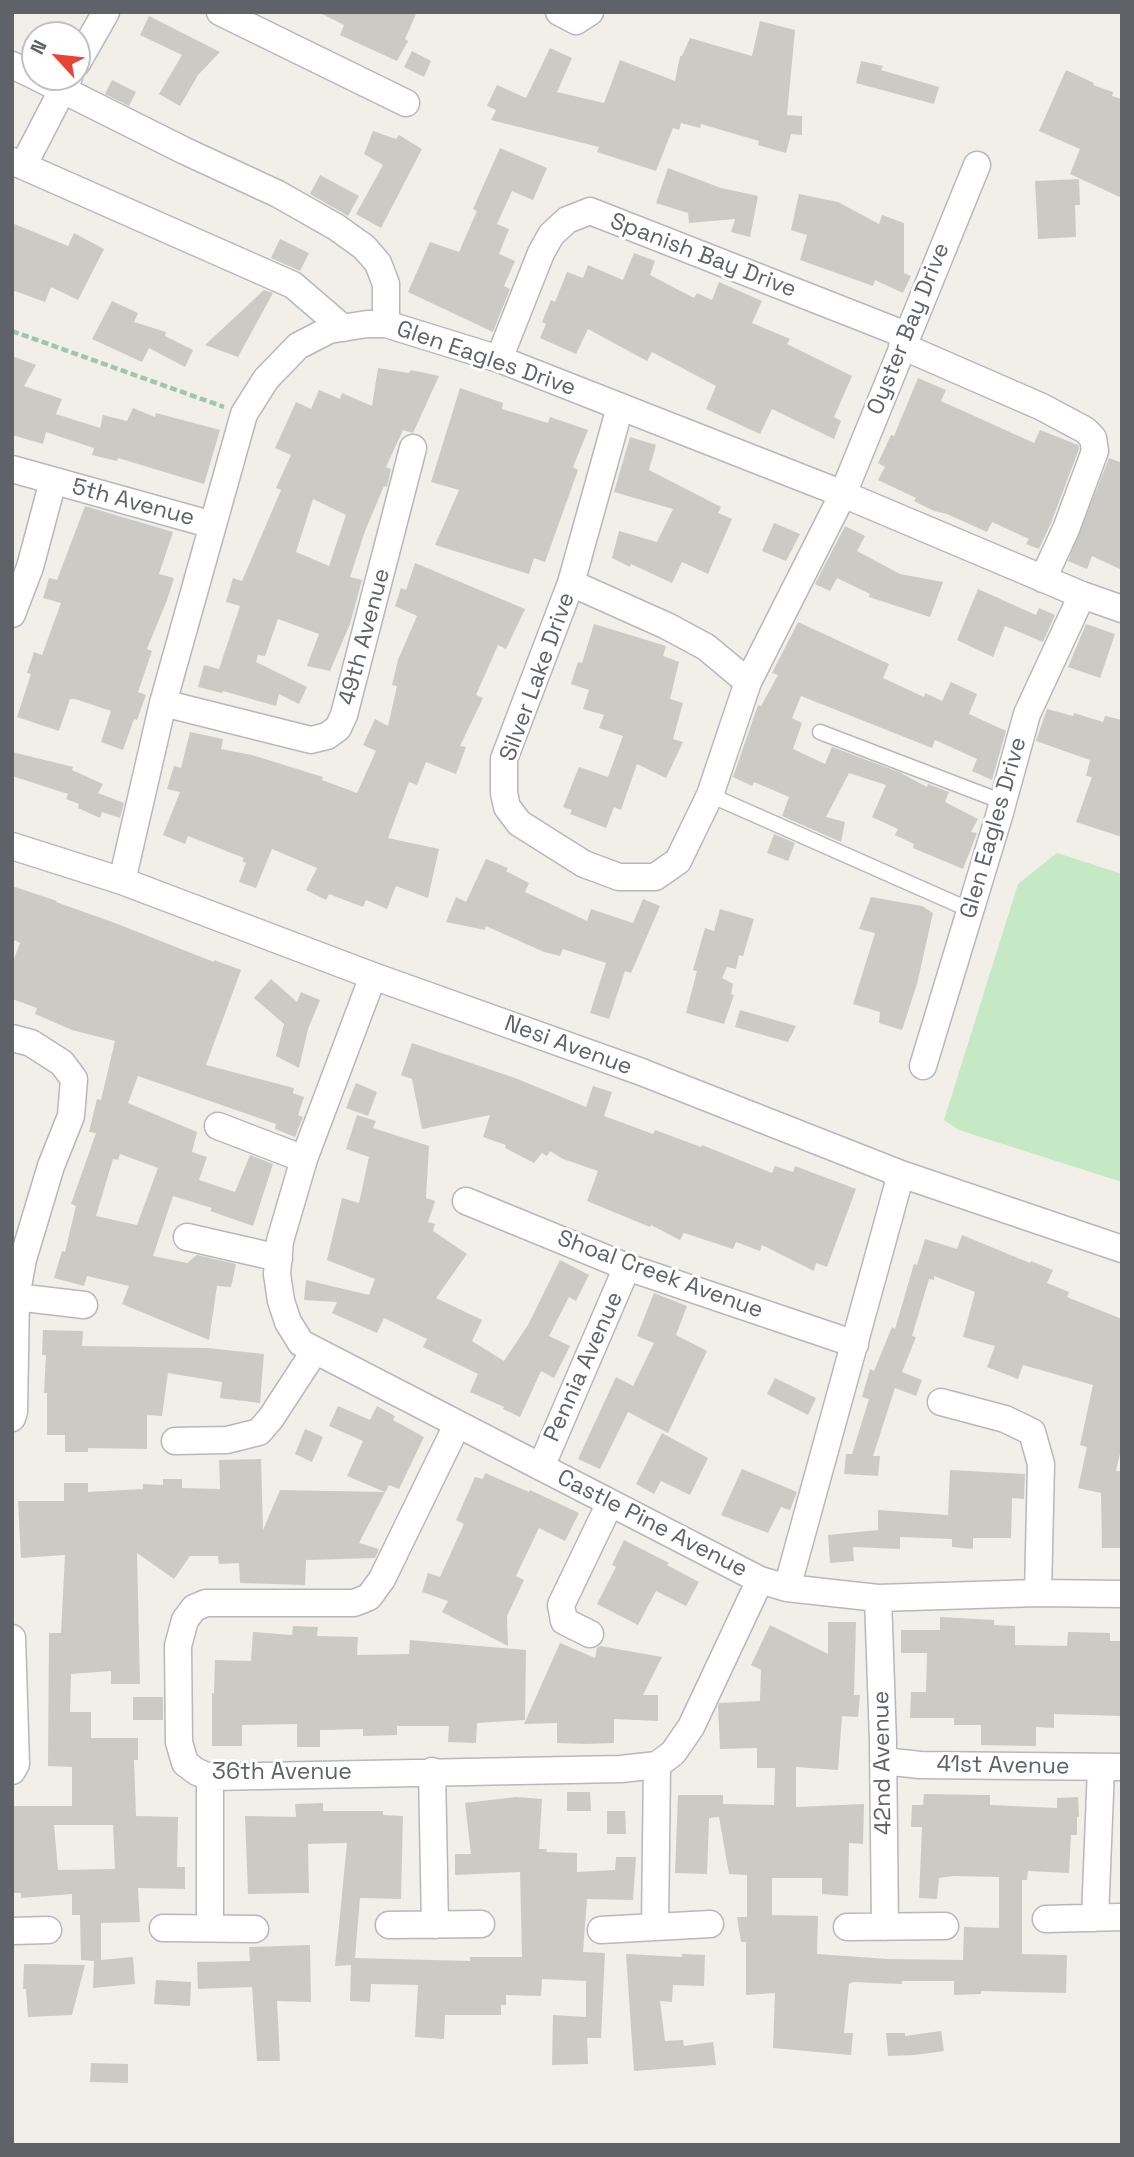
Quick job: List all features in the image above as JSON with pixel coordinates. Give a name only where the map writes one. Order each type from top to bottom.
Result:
[{"type":"street","points":[[91,38],[106,12]]},
{"type":"street","points":[[220,12],[407,103]]},
{"type":"street","points":[[559,12],[576,21],[590,12]]},
{"type":"street","points":[[60,91],[17,164],[293,285],[343,328]]},
{"type":"street","points":[[79,91],[185,151],[278,194],[336,227],[364,247],[378,263],[386,284],[386,324]]},
{"type":"street","name":"Oyster Bay Drive","points":[[748,682],[843,494],[977,165]]},
{"type":"street","name":"Spanish Bay Drive","points":[[499,359],[541,253],[551,235],[567,220],[590,211],[904,341]]},
{"type":"street","name":"Glen Eagles Drive","points":[[122,881],[163,703],[244,414],[266,379],[298,346],[329,330],[386,324],[499,359],[843,494],[1043,579],[1122,609]]},
{"type":"street","points":[[904,341],[1042,407],[1085,430],[1093,438],[1096,451],[1066,529],[1043,579]]},
{"type":"street","name":"Silver Lake Drive","points":[[571,583],[667,626],[706,647],[748,682],[710,795],[678,861],[655,877],[619,877],[584,864],[519,823],[507,807],[504,793],[505,759],[571,583],[620,407]]},
{"type":"street","name":"49th Avenue","points":[[163,703],[311,740],[327,736],[338,728],[344,715],[413,448]]},
{"type":"street","name":"5th Avenue","points":[[12,469],[213,525]]},
{"type":"street","name":"5th Avenue","points":[[12,614],[30,567],[53,481]]},
{"type":"street","name":"Glen Eagles Drive","points":[[923,1066],[1027,715],[1082,595]]},
{"type":"street","name":"Nesi Avenue","points":[[12,846],[122,881],[639,1071],[901,1174],[1122,1250]]},
{"type":"street","name":"Castle Pine Avenue","points":[[373,975],[304,1159],[280,1241],[277,1274],[288,1322],[301,1343],[760,1580],[787,1588],[878,1598],[1038,1593],[1122,1594]]},
{"type":"street","points":[[12,1038],[31,1043],[62,1063],[75,1079],[71,1116],[51,1166],[23,1259],[16,1297],[12,1418]]},
{"type":"street","points":[[218,1126],[304,1159]]},
{"type":"street","points":[[787,1588],[901,1174]]},
{"type":"street","name":"Shoal Creek Avenue","points":[[466,1201],[627,1268],[855,1344]]},
{"type":"street","points":[[187,1237],[279,1258]]},
{"type":"street","name":"Pennia Avenue","points":[[541,1467],[627,1268]]},
{"type":"street","points":[[16,1297],[85,1305]]},
{"type":"street","points":[[175,1441],[227,1440],[258,1432],[271,1418],[314,1352]]},
{"type":"street","points":[[941,1402],[1005,1419],[1032,1432],[1041,1464],[1038,1593]]},
{"type":"street","name":"36th Avenue","points":[[457,1424],[382,1579],[369,1597],[354,1603],[206,1603],[194,1608],[185,1620],[178,1646],[179,1742],[185,1763],[210,1777],[621,1769],[657,1765]]},
{"type":"street","points":[[590,1634],[564,1621],[561,1605],[610,1503]]},
{"type":"street","points":[[655,1926],[657,1765],[673,1753],[691,1727],[760,1580]]},
{"type":"street","name":"42nd Avenue","points":[[878,1598],[884,1761],[885,1927]]},
{"type":"street","points":[[12,1638],[16,1764],[12,1771]]},
{"type":"street","name":"41st Avenue","points":[[884,1761],[920,1765],[1111,1768]]},
{"type":"street","points":[[1095,1917],[1111,1768]]},
{"type":"street","points":[[432,1771],[435,1925]]},
{"type":"street","points":[[210,1777],[210,1928]]},
{"type":"street","points":[[1046,1919],[1122,1917]]},
{"type":"street","points":[[389,1925],[481,1924]]},
{"type":"street","points":[[601,1930],[710,1924]]},
{"type":"street","points":[[847,1927],[945,1926]]},
{"type":"street","points":[[163,1928],[255,1929]]},
{"type":"street","points":[[12,1931],[48,1930]]},
{"type":"lane","points":[[820,732],[1003,802]]},
{"type":"lane","points":[[710,795],[970,910]]},
{"type":"path","points":[[12,331],[244,414]]},
{"type":"green space","points":[[1057,853],[1122,874],[1122,1182],[959,1130],[944,1120],[1018,884]]},
{"type":"building","points":[[318,12],[417,12],[405,39],[408,41],[397,61],[340,35],[344,25]]},
{"type":"building","points":[[149,16],[220,52],[198,75],[180,106],[159,94],[182,55],[140,35]]},
{"type":"building","points":[[760,21],[795,30],[787,115],[802,116],[802,135],[791,134],[786,153],[758,145],[759,141],[701,124],[700,128],[681,123],[679,130],[673,128],[656,171],[597,152],[599,147],[491,120],[496,110],[487,106],[497,85],[526,98],[550,48],[572,58],[557,92],[604,103],[620,60],[675,81],[680,56],[690,38],[752,56]]},
{"type":"building","points":[[412,51],[431,61],[424,77],[404,67]]},
{"type":"building","points":[[861,61],[883,66],[881,70],[939,87],[934,104],[856,83]]},
{"type":"building","points":[[1066,70],[1122,99],[1122,198],[1070,174],[1080,149],[1039,131]]},
{"type":"building","points":[[112,80],[136,92],[129,106],[105,94]]},
{"type":"building","points":[[373,131],[396,139],[399,135],[422,149],[381,228],[356,214],[383,165],[364,154]]},
{"type":"building","points":[[500,148],[547,168],[533,200],[512,191],[497,224],[509,229],[499,254],[515,261],[504,286],[510,289],[493,332],[408,292],[430,242],[459,252],[477,211],[473,209]]},
{"type":"building","points":[[668,168],[721,188],[758,196],[750,237],[731,232],[735,219],[689,223],[688,213],[656,203]]},
{"type":"building","points":[[320,175],[359,196],[348,216],[310,194]]},
{"type":"building","points":[[1079,179],[1080,205],[1075,205],[1076,237],[1038,239],[1035,181]]},
{"type":"building","points":[[799,194],[838,202],[879,224],[882,215],[904,223],[904,273],[911,276],[903,293],[875,280],[873,286],[800,260],[807,235],[791,230]]},
{"type":"building","points":[[12,223],[68,246],[74,233],[104,249],[78,300],[51,287],[45,302],[12,290]]},
{"type":"building","points":[[280,239],[309,253],[300,271],[271,258]]},
{"type":"building","points":[[634,253],[655,261],[650,275],[694,298],[697,293],[712,300],[719,282],[762,301],[752,323],[790,339],[787,344],[852,376],[834,417],[841,421],[834,439],[772,409],[760,434],[706,409],[716,386],[652,352],[647,361],[588,329],[576,354],[540,338],[546,324],[542,322],[551,300],[555,302],[567,272],[583,278],[588,265],[623,280]]},
{"type":"building","points":[[264,290],[273,293],[238,357],[205,345]]},
{"type":"building","points":[[112,301],[138,313],[134,322],[166,332],[165,336],[193,350],[185,367],[149,348],[142,362],[92,339]]},
{"type":"building","points":[[12,356],[36,365],[24,386],[62,399],[56,414],[100,428],[103,415],[127,421],[133,408],[155,417],[156,413],[220,430],[204,484],[118,458],[117,461],[92,455],[94,448],[46,432],[43,444],[12,435]]},
{"type":"building","points":[[378,368],[409,373],[411,370],[439,376],[413,433],[403,430],[386,467],[391,469],[387,487],[384,486],[365,531],[350,577],[362,580],[350,624],[330,671],[307,666],[319,634],[278,619],[265,656],[258,655],[256,662],[307,687],[299,704],[279,694],[276,706],[198,687],[204,665],[219,669],[240,606],[226,602],[233,578],[242,581],[281,490],[276,488],[291,455],[275,448],[296,402],[311,409],[319,390],[340,399],[342,393],[372,406]],"holes":[[[313,499],[346,515],[329,566],[296,552]]]},
{"type":"building","points":[[918,378],[946,390],[941,401],[1034,443],[1040,430],[1078,445],[1079,449],[1039,549],[1026,544],[1029,539],[992,522],[987,532],[934,511],[914,501],[916,498],[878,480],[885,467],[878,463],[891,435],[894,436]]},
{"type":"building","points":[[460,388],[503,403],[502,409],[548,423],[550,417],[588,430],[573,467],[578,470],[545,562],[534,558],[529,574],[435,545],[459,490],[431,482]]},
{"type":"building","points":[[630,437],[656,445],[649,470],[721,507],[718,513],[732,519],[708,574],[682,562],[672,583],[612,558],[619,531],[657,542],[673,509],[614,492]]},
{"type":"building","points":[[1109,458],[1122,463],[1122,570],[1092,556],[1087,569],[1068,561]]},
{"type":"building","points":[[85,506],[173,532],[159,574],[174,578],[147,649],[152,651],[138,692],[146,695],[123,750],[101,742],[111,711],[75,699],[70,699],[59,731],[17,717],[31,674],[27,673],[34,652],[42,655],[61,603],[43,598],[49,578],[57,580]]},
{"type":"building","points":[[774,523],[800,534],[786,561],[762,551]]},
{"type":"building","points":[[845,526],[865,536],[857,551],[900,574],[943,582],[930,617],[869,597],[870,594],[837,578],[830,591],[815,584]]},
{"type":"building","points":[[415,563],[525,609],[506,649],[498,645],[476,695],[483,698],[460,746],[466,747],[456,774],[426,762],[417,785],[409,782],[388,838],[439,849],[428,898],[396,886],[387,909],[366,900],[363,907],[329,894],[326,900],[306,890],[317,868],[272,849],[256,888],[239,882],[246,863],[242,861],[244,858],[188,836],[185,844],[163,835],[180,792],[167,789],[174,766],[181,768],[190,732],[223,739],[221,749],[252,755],[323,777],[322,780],[357,793],[376,751],[363,745],[375,719],[388,726],[397,686],[392,685],[398,660],[417,616],[395,606],[401,588],[406,590]]},
{"type":"building","points":[[978,589],[1036,615],[1039,608],[1055,615],[1043,642],[1005,626],[993,657],[957,640]]},
{"type":"building","points":[[798,622],[889,664],[883,678],[924,697],[925,693],[942,701],[951,682],[977,694],[969,714],[1006,731],[992,780],[972,771],[977,759],[935,740],[932,748],[801,696],[792,718],[802,723],[793,749],[825,764],[832,747],[899,772],[927,787],[928,784],[949,792],[945,802],[978,819],[971,832],[977,833],[963,869],[913,848],[914,844],[895,835],[898,829],[872,817],[886,785],[849,773],[826,817],[845,822],[841,842],[782,816],[789,797],[754,782],[752,786],[733,777],[758,705],[761,706],[778,675],[772,673]]},
{"type":"building","points":[[594,624],[666,646],[663,656],[679,662],[670,699],[683,703],[673,739],[683,742],[666,778],[637,764],[621,810],[614,807],[606,828],[570,814],[572,810],[563,807],[579,767],[608,777],[623,736],[599,728],[604,715],[583,709],[589,690],[571,684],[578,662],[582,663]]},
{"type":"building","points":[[1086,624],[1115,634],[1100,678],[1068,667]]},
{"type":"building","points":[[1047,709],[1073,716],[1074,713],[1103,722],[1105,716],[1122,720],[1122,837],[1076,822],[1092,777],[1086,776],[1090,760],[1036,741]]},
{"type":"building","points":[[12,752],[73,767],[72,770],[103,784],[98,793],[124,803],[120,818],[102,812],[100,818],[66,799],[68,794],[12,776]]},
{"type":"building","points":[[774,834],[795,843],[788,861],[767,853]]},
{"type":"building","points":[[486,859],[508,868],[506,871],[529,883],[525,892],[587,921],[591,909],[633,923],[643,899],[660,906],[631,973],[625,971],[609,1019],[590,1013],[606,963],[563,949],[560,956],[544,952],[486,926],[485,930],[446,922],[456,897],[466,902]]},
{"type":"building","points":[[12,886],[241,970],[206,1065],[294,1088],[293,1093],[304,1097],[298,1115],[303,1117],[295,1137],[275,1129],[276,1124],[138,1076],[128,1103],[197,1132],[192,1152],[207,1157],[199,1180],[235,1192],[250,1155],[273,1164],[253,1226],[210,1211],[212,1208],[173,1196],[153,1256],[187,1263],[197,1255],[236,1264],[231,1287],[217,1286],[209,1340],[122,1304],[129,1286],[87,1276],[84,1286],[54,1278],[62,1251],[65,1252],[76,1206],[71,1204],[96,1133],[89,1132],[97,1099],[101,1100],[115,1041],[72,1030],[35,1014],[37,1008],[12,999],[12,964],[20,943],[12,939]],"holes":[[[120,1154],[158,1168],[137,1225],[96,1216],[113,1159],[118,1160]]]},
{"type":"building","points":[[871,897],[922,906],[933,913],[917,984],[902,1030],[879,1023],[880,1012],[853,1004],[875,933],[859,929]]},
{"type":"building","points":[[720,909],[754,919],[743,956],[739,955],[736,969],[727,967],[722,978],[733,984],[731,994],[734,995],[724,1024],[686,1013],[697,971],[693,970],[705,928],[714,931]]},
{"type":"building","points":[[271,979],[297,1002],[301,992],[320,1000],[308,1029],[299,1068],[276,1056],[284,1024],[254,998]]},
{"type":"building","points":[[740,1010],[796,1026],[788,1042],[735,1027]]},
{"type":"building","points":[[412,1043],[515,1078],[586,1107],[593,1086],[612,1092],[604,1116],[653,1134],[655,1130],[701,1147],[702,1145],[772,1173],[775,1166],[793,1172],[795,1166],[856,1189],[827,1267],[816,1263],[814,1271],[762,1245],[760,1251],[736,1242],[733,1249],[684,1233],[680,1240],[651,1225],[650,1227],[587,1201],[598,1171],[563,1159],[550,1151],[547,1156],[542,1153],[534,1163],[505,1148],[506,1145],[483,1137],[490,1115],[422,1129],[412,1079],[401,1075]]},
{"type":"building","points":[[356,1083],[377,1092],[368,1116],[346,1108]]},
{"type":"building","points":[[357,1115],[376,1121],[373,1128],[429,1146],[426,1198],[435,1201],[428,1222],[435,1224],[433,1231],[467,1254],[436,1298],[482,1320],[472,1341],[504,1361],[528,1325],[560,1260],[589,1275],[576,1301],[569,1297],[549,1336],[570,1346],[554,1378],[541,1371],[520,1417],[470,1392],[478,1374],[423,1347],[427,1339],[384,1318],[377,1333],[332,1313],[337,1302],[304,1300],[306,1280],[369,1295],[375,1279],[327,1260],[342,1198],[359,1203],[369,1157],[346,1149]]},
{"type":"building","points":[[962,1235],[1053,1270],[1047,1283],[1069,1292],[1067,1297],[1122,1319],[1122,1445],[1116,1471],[1122,1471],[1122,1548],[1102,1548],[1101,1493],[1078,1488],[1087,1447],[1080,1445],[1093,1385],[1023,1365],[1018,1379],[987,1367],[995,1346],[963,1337],[975,1292],[934,1276],[934,1280],[929,1279],[912,1336],[916,1337],[902,1372],[922,1380],[916,1396],[895,1388],[873,1456],[880,1456],[878,1476],[844,1474],[846,1454],[852,1454],[869,1399],[862,1397],[870,1369],[874,1371],[892,1327],[895,1329],[914,1264],[917,1265],[925,1239],[957,1249]]},
{"type":"building","points":[[654,1293],[687,1306],[676,1335],[707,1351],[668,1433],[628,1412],[600,1469],[578,1459],[616,1377],[633,1386],[654,1343],[637,1336]]},
{"type":"building","points":[[43,1330],[83,1331],[82,1346],[207,1348],[264,1354],[260,1403],[220,1398],[222,1382],[168,1373],[162,1416],[147,1415],[147,1449],[88,1448],[88,1452],[65,1452],[65,1435],[47,1435]]},
{"type":"building","points":[[775,1378],[816,1398],[808,1415],[767,1394]]},
{"type":"building","points":[[338,1406],[370,1420],[377,1406],[395,1416],[393,1420],[424,1437],[399,1489],[389,1485],[359,1543],[379,1549],[375,1558],[306,1560],[305,1585],[240,1583],[239,1563],[219,1564],[218,1556],[190,1556],[174,1579],[137,1553],[140,1684],[111,1684],[111,1671],[71,1674],[70,1712],[91,1712],[91,1738],[138,1738],[138,1760],[134,1760],[136,1816],[178,1817],[177,1867],[185,1867],[185,1889],[138,1888],[140,1922],[101,1923],[101,1960],[133,1957],[135,1984],[93,1988],[94,1961],[81,1960],[80,1915],[72,1915],[72,1894],[21,1898],[21,1893],[12,1893],[12,1806],[72,1806],[72,1767],[48,1766],[49,1633],[61,1633],[65,1555],[21,1558],[18,1501],[64,1501],[64,1483],[88,1483],[88,1492],[143,1489],[143,1484],[163,1485],[163,1479],[182,1479],[182,1488],[220,1489],[219,1460],[261,1459],[263,1530],[280,1490],[385,1492],[347,1476],[363,1441],[329,1426]],"holes":[[[54,1825],[113,1825],[115,1869],[58,1870]]]},
{"type":"building","points":[[305,1429],[323,1437],[312,1462],[295,1454]]},
{"type":"building","points":[[662,1433],[708,1458],[690,1495],[661,1481],[654,1494],[636,1484]]},
{"type":"building","points":[[742,1469],[797,1492],[790,1510],[781,1507],[768,1533],[721,1515]]},
{"type":"building","points":[[950,1470],[1025,1474],[1024,1499],[1012,1498],[1011,1538],[973,1538],[973,1549],[952,1547],[952,1539],[900,1537],[900,1549],[853,1547],[854,1561],[830,1563],[828,1535],[878,1530],[878,1510],[948,1515]]},
{"type":"building","points":[[485,1473],[579,1513],[565,1541],[539,1528],[516,1576],[524,1580],[507,1616],[508,1646],[442,1612],[448,1601],[422,1592],[428,1573],[440,1577],[464,1524],[456,1520],[475,1477],[483,1479]]},
{"type":"building","points":[[624,1540],[699,1582],[686,1606],[656,1591],[638,1625],[597,1604],[616,1567],[612,1565]]},
{"type":"building","points":[[940,1617],[994,1620],[994,1625],[1015,1626],[1015,1645],[1067,1646],[1068,1632],[1110,1633],[1110,1641],[1122,1641],[1122,1716],[1054,1714],[1054,1728],[1036,1727],[1036,1746],[981,1745],[981,1725],[954,1725],[954,1718],[910,1718],[911,1692],[926,1692],[927,1653],[901,1653],[901,1630],[940,1630]]},
{"type":"building","points":[[828,1622],[856,1622],[854,1695],[860,1695],[858,1717],[842,1716],[838,1770],[796,1767],[796,1807],[864,1804],[863,1844],[849,1843],[848,1896],[822,1894],[822,1878],[772,1878],[772,1915],[818,1916],[817,1954],[887,1959],[963,1960],[964,1927],[999,1928],[999,1877],[939,1878],[937,1899],[919,1898],[922,1827],[911,1827],[912,1805],[923,1805],[924,1794],[990,1795],[990,1805],[1057,1808],[1057,1798],[1078,1797],[1077,1835],[1071,1835],[1069,1873],[1028,1871],[1027,1880],[1022,1880],[1022,1954],[1067,1955],[1066,1993],[981,1991],[981,1994],[954,1995],[954,1981],[902,1981],[902,1984],[853,1982],[849,1984],[844,2033],[853,2033],[851,2055],[773,2048],[775,1993],[746,1995],[746,1942],[741,1942],[737,1917],[747,1917],[747,1875],[729,1874],[719,1817],[709,1818],[707,1874],[675,1873],[678,1795],[723,1795],[723,1804],[774,1805],[775,1768],[757,1768],[757,1748],[720,1749],[718,1706],[719,1703],[760,1701],[761,1670],[751,1665],[770,1625],[828,1654]]},
{"type":"building","points":[[293,1626],[318,1627],[317,1636],[358,1637],[357,1655],[409,1654],[410,1640],[526,1650],[525,1720],[477,1723],[476,1743],[448,1742],[449,1726],[397,1726],[397,1735],[363,1736],[363,1729],[320,1730],[320,1747],[297,1747],[297,1724],[242,1725],[242,1746],[212,1746],[215,1660],[251,1661],[253,1632],[292,1635]]},
{"type":"building","points":[[560,1643],[595,1658],[600,1646],[662,1657],[643,1695],[658,1695],[658,1721],[614,1719],[614,1743],[586,1744],[557,1743],[557,1723],[524,1724]]},
{"type":"building","points":[[133,1697],[163,1697],[163,1720],[133,1720]]},
{"type":"building","points":[[567,1792],[590,1792],[591,1811],[567,1811]]},
{"type":"building","points":[[516,1797],[542,1799],[539,1849],[547,1849],[546,1852],[577,1853],[577,1872],[615,1870],[616,1857],[636,1857],[633,1900],[587,1899],[583,1952],[605,1953],[601,2038],[587,2038],[588,2064],[552,2065],[553,2015],[586,2017],[586,1981],[542,1979],[541,1996],[506,1995],[506,2005],[501,2005],[501,2015],[445,2015],[444,2039],[415,2037],[418,1985],[371,1984],[370,2002],[350,2001],[351,1965],[335,1966],[347,1843],[308,1844],[309,1893],[248,1894],[245,1816],[296,1817],[295,1804],[323,1803],[323,1811],[383,1811],[383,1815],[403,1816],[401,1899],[360,1898],[355,1958],[470,1961],[470,1957],[522,1957],[520,1872],[455,1875],[455,1854],[471,1854],[465,1803]]},
{"type":"building","points":[[607,1811],[625,1811],[626,1834],[607,1834]]},
{"type":"building","points":[[310,1945],[311,2002],[277,2001],[280,2061],[257,2061],[252,1987],[198,1989],[197,1962],[250,1961],[249,1947]]},
{"type":"building","points":[[626,1954],[682,1957],[682,1954],[705,1955],[704,1986],[673,1985],[672,2002],[660,2001],[665,2041],[683,2040],[684,2046],[713,2042],[716,2065],[634,2071]]},
{"type":"building","points":[[24,1964],[85,1965],[72,2015],[28,2017],[26,1989],[23,1989]]},
{"type":"building","points":[[156,1980],[191,1982],[190,2006],[154,2004]]},
{"type":"building","points":[[941,2031],[944,2051],[888,2056],[886,2033],[905,2033],[905,2036]]},
{"type":"building","points":[[91,2063],[128,2064],[128,2083],[90,2082]]}]
